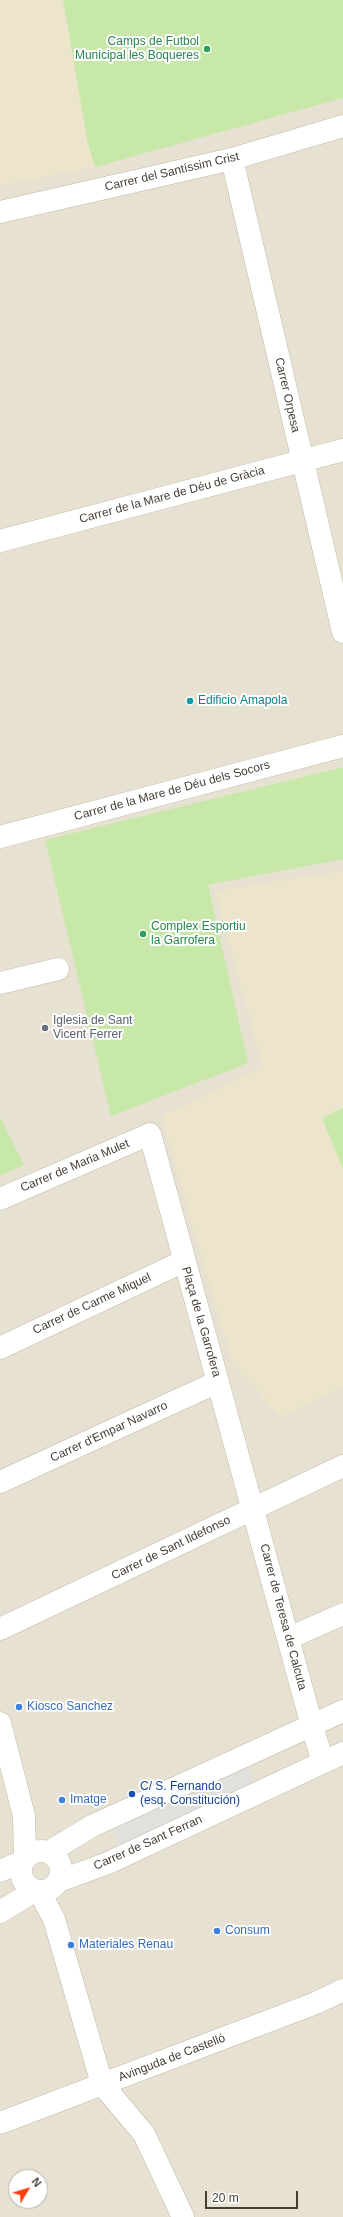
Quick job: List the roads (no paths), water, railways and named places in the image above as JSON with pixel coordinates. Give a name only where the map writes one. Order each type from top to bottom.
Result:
[{"type":"street","name":"Carrer del Santíssim Crist","points":[[0,212],[232,159],[343,126]]},
{"type":"street","name":"Carrer Orpesa","points":[[232,159],[343,632]]},
{"type":"street","name":"Carrer de la Mare de Déu de Gràcia","points":[[0,541],[343,450]]},
{"type":"street","name":"Carrer de la Mare de Déu dels Socors","points":[[0,837],[343,746]]},
{"type":"street","points":[[0,983],[58,969]]},
{"type":"street","name":"Carrer de Maria Mulet","points":[[0,1198],[150,1134]]},
{"type":"street","name":"Plaça de la Garrofera","points":[[150,1134],[253,1509]]},
{"type":"street","name":"Carrer de Carme Miquel","points":[[0,1348],[184,1261]]},
{"type":"street","name":"Carrer d'Empar Navarro","points":[[0,1482],[218,1382]]},
{"type":"street","name":"Carrer de Sant Ildefonso","points":[[0,1629],[343,1466]]},
{"type":"street","name":"Carrer de Teresa de Calcuta","points":[[253,1509],[312,1726]]},
{"type":"street","points":[[289,1638],[343,1614]]},
{"type":"street","points":[[0,1870],[36,1856],[92,1826],[343,1711]]},
{"type":"street","points":[[0,1723],[36,1856]]},
{"type":"street","points":[[312,1726],[323,1762]]},
{"type":"street","name":"Carrer de Sant Ferran","points":[[0,1912],[48,1887],[108,1863],[343,1753]]},
{"type":"street","points":[[48,1887],[30,1888],[23,1879],[21,1873],[36,1856],[55,1856],[61,1868],[48,1887],[54,1919],[102,2084],[144,2134],[183,2217]]},
{"type":"street","name":"Avinguda de Castelló","points":[[0,2123],[316,2003],[343,1990]]},
{"type":"place","name":"Camps de Futbol Municipal les Boqueres","points":[[207,49]]},
{"type":"place","name":"Edificio Amapola","points":[[190,701]]},
{"type":"place","name":"Complex Esportiu la Garrofera","points":[[143,934]]},
{"type":"place","name":"Iglesia de Sant Vicent Ferrer","points":[[45,1028]]},
{"type":"place","name":"Kiosco Sanchez","points":[[19,1707]]},
{"type":"place","name":"C/ S. Fernando (esq. Constitución)","points":[[132,1794]]},
{"type":"place","name":"Imatge","points":[[62,1800]]},
{"type":"place","name":"Consum","points":[[217,1931]]},
{"type":"place","name":"Materiales Renau","points":[[71,1945]]}]
